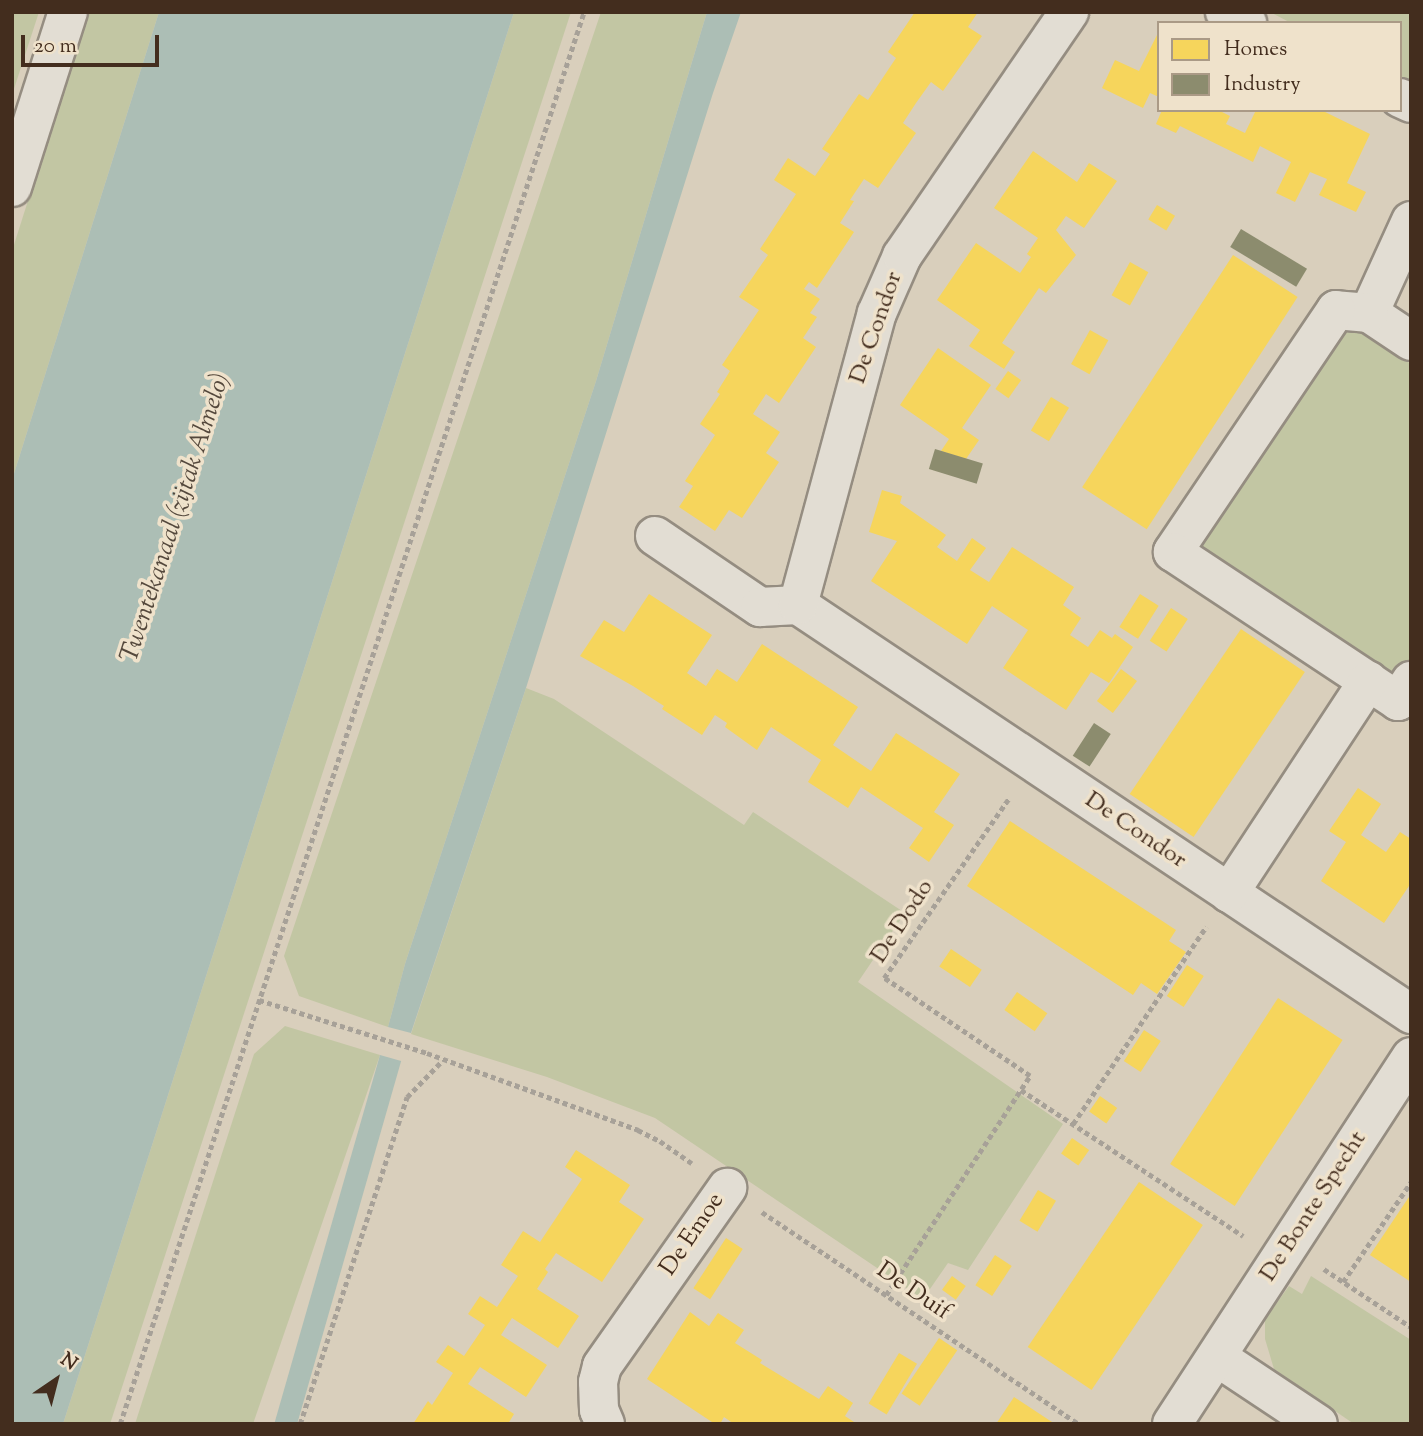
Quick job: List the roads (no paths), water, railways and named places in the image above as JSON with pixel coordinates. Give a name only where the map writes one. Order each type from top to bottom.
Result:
[{"type":"street","points":[[12,187],[68,12]]},
{"type":"street","name":"De Condor","points":[[1069,12],[902,256],[877,313],[798,605],[1411,1014]]},
{"type":"street","points":[[1225,12],[1243,21]]},
{"type":"street","points":[[1369,313],[1411,221]]},
{"type":"street","points":[[1411,341],[1369,313],[1336,310],[1173,552],[1398,701],[1411,681]]},
{"type":"street","points":[[655,536],[760,607],[798,605]]},
{"type":"street","points":[[1229,892],[1368,681]]},
{"type":"street","name":"De Bonte Specht","points":[[1172,1424],[1411,1057]]},
{"type":"street","name":"De Emoe","points":[[605,1424],[598,1410],[598,1382],[602,1366],[727,1188]]},
{"type":"street","points":[[1217,1357],[1318,1424]]},
{"type":"water","name":"Twentekanaal (zijtak Almelo)","points":[[159,12],[514,12],[63,1424],[12,1424],[12,480]]},
{"type":"water","points":[[707,12],[741,12],[713,93],[526,688],[411,1033],[388,1027],[405,964],[596,381]]},
{"type":"water","points":[[380,1055],[401,1061],[297,1424],[274,1424]]}]
